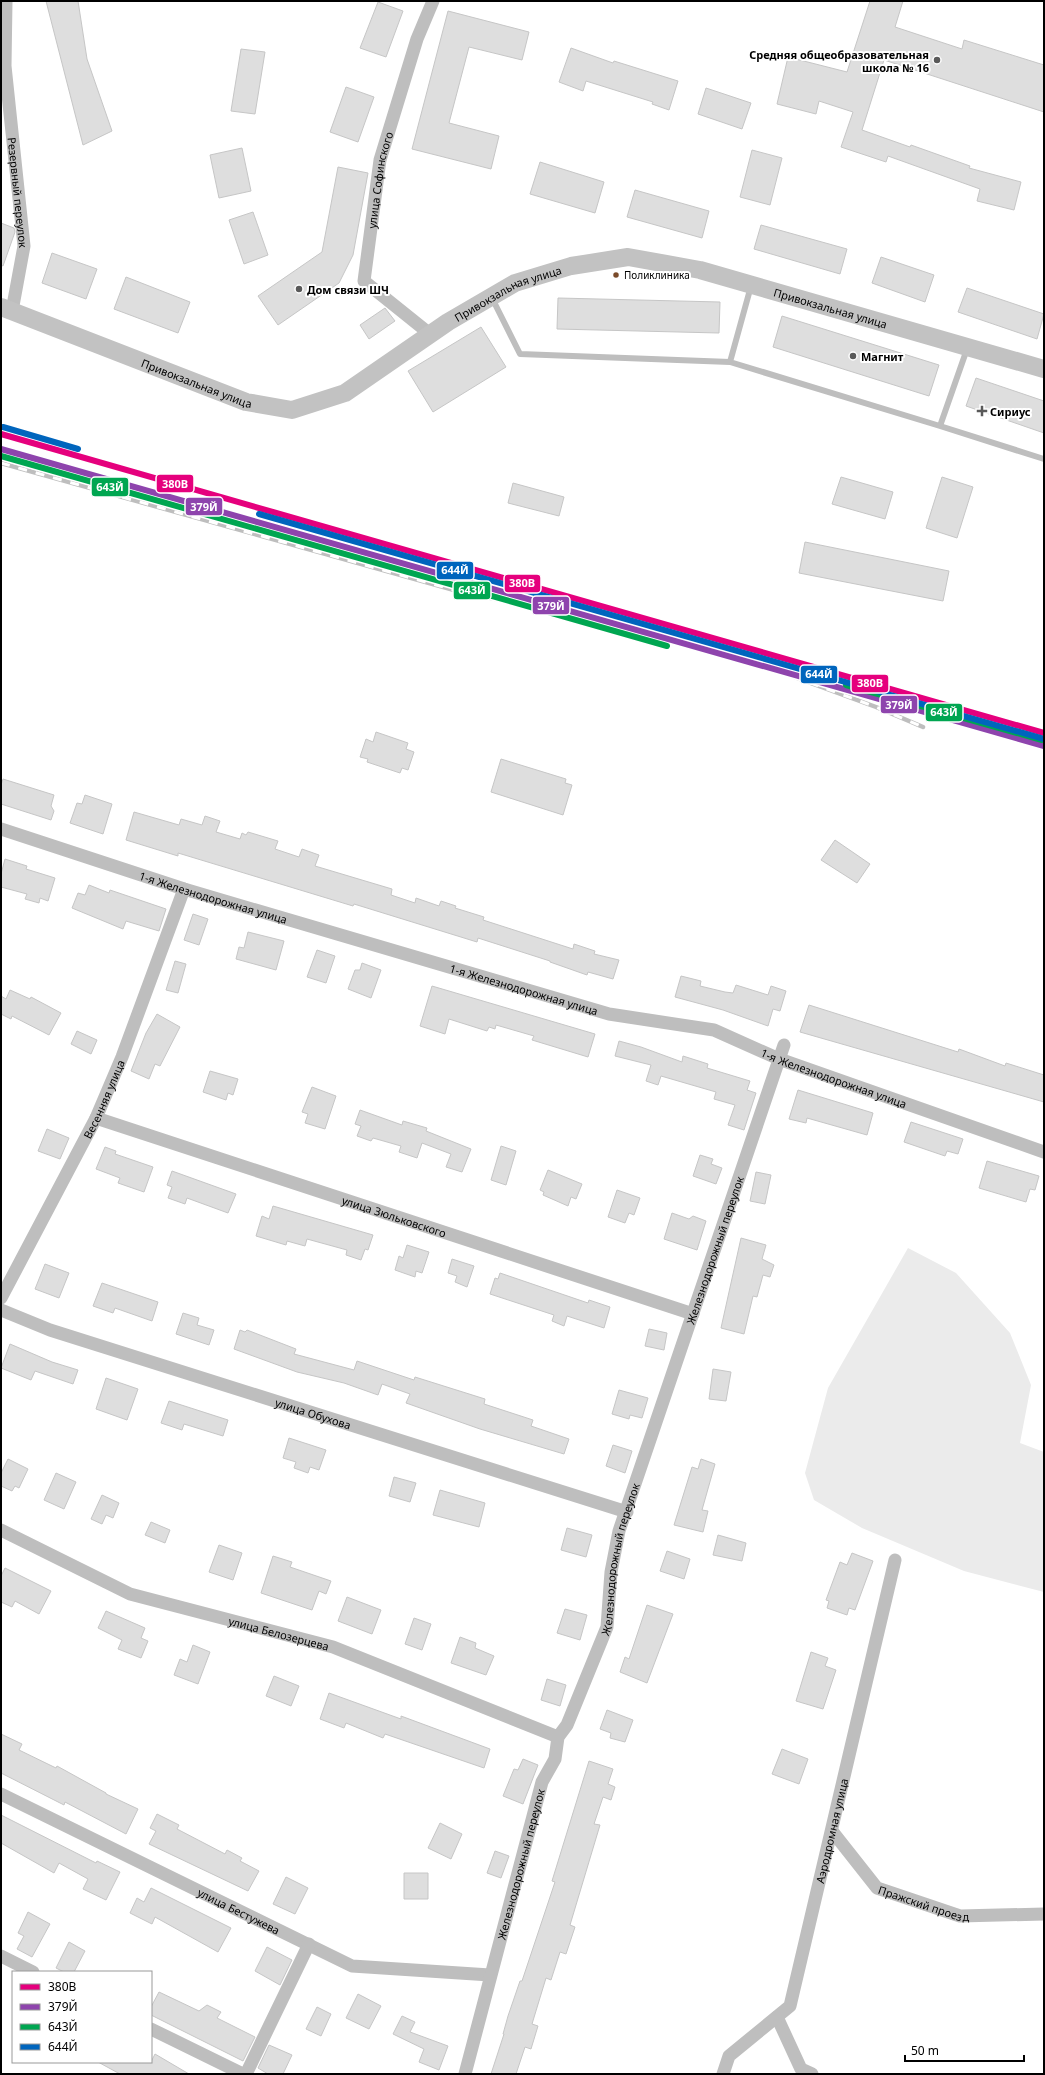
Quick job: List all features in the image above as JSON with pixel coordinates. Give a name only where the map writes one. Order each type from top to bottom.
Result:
[{"type":"main road","name":"Привокзальная улица","points":[[6,309],[246,402],[292,410],[345,393],[430,334],[515,283],[571,266],[628,257],[700,270],[1044,369]]},
{"type":"street","name":"Резервный переулок","points":[[6,1],[5,66],[24,246],[6,309]]},
{"type":"street","name":"улица Софинского","points":[[430,334],[364,281],[380,160],[416,39],[433,1]]},
{"type":"street","name":"1-я Железнодорожная улица","points":[[1,830],[184,889],[609,1014],[714,1030],[779,1059],[1044,1152]]},
{"type":"street","name":"Весенняя улица","points":[[1,1298],[96,1118],[122,1057],[184,889]]},
{"type":"street","name":"Железнодорожный переулок","points":[[465,2074],[542,1782],[555,1759],[558,1737],[567,1725],[607,1627],[611,1572],[619,1531],[627,1512],[784,1045]]},
{"type":"street","name":"улица Зюльковского","points":[[96,1118],[693,1314]]},
{"type":"street","name":"улица Обухова","points":[[1,1310],[50,1330],[627,1512]]},
{"type":"street","name":"улица Белозерцева","points":[[1,1530],[130,1594],[332,1647],[558,1737]]},
{"type":"street","name":"Аэродромная улица","points":[[723,2074],[730,2056],[790,2006],[895,1560]]},
{"type":"street","name":"улица Бестужева","points":[[1,1794],[352,1966],[490,1975]]},
{"type":"street","name":"Пражский проезд","points":[[832,1831],[877,1888],[960,1916],[1044,1914]]},
{"type":"street","points":[[246,2074],[309,1944]]},
{"type":"street","points":[[1,1956],[31,1971]]},
{"type":"street","points":[[777,2017],[801,2069],[812,2074]]},
{"type":"street","points":[[152,2029],[243,2074]]},
{"type":"lane","points":[[730,362],[752,284]]},
{"type":"lane","points":[[491,297],[520,354],[730,362],[1044,458]]},
{"type":"lane","points":[[940,426],[968,346]]},
{"type":"shaded area","points":[[908,1248],[956,1273],[1010,1333],[1031,1385],[1020,1443],[1044,1452],[1044,1592],[964,1571],[862,1528],[814,1500],[805,1473],[828,1388]]},
{"type":"building","points":[[46,1],[78,1],[87,59],[112,131],[83,145]]},
{"type":"building","points":[[870,1],[903,1],[895,27],[962,49],[964,40],[1044,65],[1044,112],[884,60],[862,130],[910,147],[911,145],[970,166],[969,168],[1021,182],[1014,210],[977,201],[980,189],[888,156],[886,162],[841,147],[853,112],[819,101],[816,114],[777,104],[788,57],[847,72]]},
{"type":"building","points":[[378,2],[403,11],[386,57],[360,48]]},
{"type":"building","points":[[448,11],[529,32],[522,60],[469,47],[449,123],[499,136],[491,169],[412,149]]},
{"type":"building","points":[[571,48],[613,63],[614,61],[678,81],[669,110],[652,104],[653,102],[586,81],[583,91],[559,82]]},
{"type":"building","points":[[241,49],[265,52],[255,114],[231,111]]},
{"type":"building","points":[[346,87],[374,97],[358,142],[330,132]]},
{"type":"building","points":[[706,88],[751,103],[742,129],[698,114]]},
{"type":"building","points":[[242,148],[251,191],[219,198],[210,155]]},
{"type":"building","points":[[752,150],[782,158],[770,205],[740,197]]},
{"type":"building","points":[[540,162],[604,182],[595,213],[530,194]]},
{"type":"building","points":[[338,167],[368,173],[353,255],[339,283],[278,325],[258,296],[322,252]]},
{"type":"building","points":[[635,190],[709,211],[702,238],[627,217]]},
{"type":"building","points":[[253,212],[268,255],[244,264],[229,220]]},
{"type":"building","points":[[1,223],[14,228],[15,232],[3,266],[1,265]]},
{"type":"building","points":[[761,225],[847,249],[840,274],[754,249]]},
{"type":"building","points":[[52,253],[97,269],[86,299],[42,283]]},
{"type":"building","points":[[881,257],[934,275],[925,302],[872,283]]},
{"type":"building","points":[[126,277],[190,302],[178,333],[114,309]]},
{"type":"building","points":[[967,288],[1044,314],[1037,339],[958,312]]},
{"type":"building","points":[[558,298],[720,302],[719,333],[557,329]]},
{"type":"building","points":[[385,308],[395,321],[369,339],[360,325]]},
{"type":"building","points":[[782,316],[939,365],[929,396],[773,347]]},
{"type":"building","points":[[481,327],[506,367],[433,412],[408,371]]},
{"type":"building","points":[[976,378],[1044,401],[1044,433],[966,406]]},
{"type":"building","points":[[841,477],[893,492],[885,519],[832,504]]},
{"type":"building","points":[[942,477],[973,487],[957,538],[926,528]]},
{"type":"building","points":[[513,483],[564,497],[559,516],[508,503]]},
{"type":"building","points":[[805,542],[949,571],[943,601],[799,573]]},
{"type":"building","points":[[376,732],[408,743],[406,749],[414,752],[408,770],[402,768],[400,773],[367,762],[368,759],[360,757],[366,739],[373,742]]},
{"type":"building","points":[[501,759],[566,779],[565,783],[572,785],[563,815],[491,792]]},
{"type":"building","points":[[3,779],[54,795],[51,806],[54,811],[51,820],[1,804],[1,785]]},
{"type":"building","points":[[85,795],[112,804],[103,834],[70,823],[77,803],[82,804]]},
{"type":"building","points":[[134,812],[179,825],[181,819],[202,825],[205,816],[220,821],[216,832],[240,839],[242,833],[246,835],[248,832],[278,841],[275,849],[299,857],[302,849],[319,855],[315,866],[392,889],[391,895],[415,903],[416,898],[439,906],[441,901],[456,906],[455,908],[484,917],[483,920],[573,949],[574,944],[595,951],[594,954],[619,960],[613,979],[588,972],[587,975],[550,961],[478,938],[477,942],[354,904],[353,906],[178,853],[178,856],[126,840]]},
{"type":"building","points":[[835,840],[870,864],[857,883],[821,860]]},
{"type":"building","points":[[5,859],[27,866],[26,869],[55,878],[48,901],[40,898],[39,903],[25,899],[27,894],[1,887],[1,874]]},
{"type":"building","points":[[89,885],[109,893],[110,890],[166,909],[159,931],[126,921],[123,929],[72,908],[78,893],[85,895]]},
{"type":"building","points":[[193,914],[208,919],[199,945],[184,940]]},
{"type":"building","points":[[248,932],[284,941],[276,970],[236,959],[239,947],[244,948]]},
{"type":"building","points":[[317,950],[335,956],[326,983],[307,977]]},
{"type":"building","points":[[175,961],[186,964],[178,993],[166,990]]},
{"type":"building","points":[[362,963],[381,970],[371,998],[348,989],[355,970],[360,970]]},
{"type":"building","points":[[681,976],[701,981],[700,986],[725,992],[733,993],[736,985],[768,995],[771,986],[786,991],[780,1011],[773,1009],[768,1026],[723,1010],[675,997]]},
{"type":"building","points":[[432,986],[595,1034],[588,1057],[532,1040],[534,1036],[496,1025],[495,1029],[489,1027],[487,1031],[449,1019],[445,1034],[420,1026]]},
{"type":"building","points":[[10,990],[30,999],[31,997],[61,1013],[49,1035],[12,1016],[11,1019],[1,1014],[1,996],[6,999]]},
{"type":"building","points":[[809,1005],[958,1052],[959,1049],[1005,1066],[1006,1063],[1044,1075],[1044,1102],[800,1032]]},
{"type":"building","points":[[157,1014],[180,1027],[160,1066],[155,1064],[149,1079],[131,1071],[146,1033]]},
{"type":"building","points":[[77,1031],[97,1040],[91,1054],[71,1044]]},
{"type":"building","points":[[619,1041],[641,1047],[682,1062],[683,1056],[708,1064],[707,1068],[750,1081],[747,1090],[756,1093],[744,1130],[728,1125],[735,1105],[714,1099],[716,1092],[661,1076],[658,1085],[646,1081],[651,1065],[615,1056]]},
{"type":"building","points":[[210,1071],[238,1079],[233,1095],[228,1093],[226,1100],[203,1092]]},
{"type":"building","points":[[312,1087],[336,1096],[325,1129],[305,1123],[308,1114],[302,1112]]},
{"type":"building","points":[[798,1090],[873,1113],[867,1135],[807,1118],[806,1123],[789,1119]]},
{"type":"building","points":[[360,1110],[402,1125],[403,1121],[427,1128],[426,1131],[471,1149],[462,1172],[446,1167],[451,1154],[422,1143],[417,1158],[399,1152],[401,1146],[373,1138],[371,1141],[357,1136],[361,1126],[355,1124]]},
{"type":"building","points":[[911,1122],[963,1139],[958,1154],[947,1151],[945,1156],[904,1142]]},
{"type":"building","points":[[47,1129],[69,1138],[60,1159],[38,1151]]},
{"type":"building","points":[[501,1146],[516,1151],[506,1185],[491,1180]]},
{"type":"building","points":[[105,1147],[116,1151],[115,1154],[153,1167],[144,1192],[118,1183],[120,1178],[96,1169]]},
{"type":"building","points":[[700,1155],[713,1159],[711,1164],[722,1168],[716,1184],[693,1176]]},
{"type":"building","points":[[987,1161],[1039,1176],[1035,1190],[1030,1189],[1026,1202],[979,1188]]},
{"type":"building","points":[[548,1170],[582,1184],[576,1199],[571,1197],[568,1206],[543,1195],[544,1192],[540,1190]]},
{"type":"building","points":[[172,1171],[236,1194],[228,1213],[187,1198],[185,1204],[168,1198],[172,1187],[167,1185]]},
{"type":"building","points":[[756,1172],[771,1175],[765,1204],[750,1201]]},
{"type":"building","points":[[617,1190],[640,1198],[634,1215],[629,1213],[625,1223],[608,1217]]},
{"type":"building","points":[[273,1206],[373,1235],[368,1250],[365,1249],[361,1260],[346,1255],[347,1250],[307,1239],[305,1246],[287,1241],[286,1245],[256,1236],[262,1216],[269,1219]]},
{"type":"building","points":[[672,1213],[689,1219],[693,1216],[706,1221],[697,1250],[664,1239]]},
{"type":"building","points":[[741,1238],[766,1245],[762,1259],[774,1265],[770,1277],[763,1275],[757,1297],[753,1296],[744,1334],[721,1328]]},
{"type":"building","points":[[407,1245],[429,1252],[422,1273],[416,1271],[415,1277],[395,1270],[399,1256],[403,1258]]},
{"type":"building","points":[[452,1259],[474,1266],[467,1287],[455,1282],[457,1276],[448,1273]]},
{"type":"building","points":[[45,1264],[69,1273],[59,1298],[35,1289]]},
{"type":"building","points":[[500,1273],[588,1303],[589,1300],[610,1307],[604,1328],[567,1316],[564,1326],[552,1321],[554,1315],[490,1294],[495,1278],[498,1279]]},
{"type":"building","points":[[102,1283],[158,1302],[152,1321],[115,1308],[113,1313],[93,1306]]},
{"type":"building","points":[[183,1313],[199,1318],[197,1325],[214,1330],[209,1345],[176,1334]]},
{"type":"building","points":[[649,1329],[667,1333],[664,1350],[645,1346]]},
{"type":"building","points":[[240,1330],[245,1332],[247,1330],[296,1349],[294,1354],[354,1370],[357,1361],[414,1380],[415,1377],[485,1399],[484,1404],[533,1420],[531,1426],[569,1439],[564,1454],[480,1429],[406,1403],[410,1394],[382,1384],[378,1395],[344,1383],[297,1372],[234,1349]]},
{"type":"building","points":[[10,1344],[52,1362],[78,1370],[73,1384],[35,1371],[31,1380],[1,1368]]},
{"type":"building","points":[[713,1369],[731,1372],[726,1401],[709,1399]]},
{"type":"building","points":[[106,1378],[138,1389],[127,1420],[96,1409]]},
{"type":"building","points":[[619,1390],[648,1398],[642,1418],[630,1415],[629,1419],[612,1414]]},
{"type":"building","points":[[169,1401],[228,1420],[223,1436],[184,1424],[182,1430],[161,1423]]},
{"type":"building","points":[[289,1438],[326,1450],[319,1470],[310,1467],[308,1473],[294,1468],[296,1462],[283,1458]]},
{"type":"building","points":[[613,1445],[632,1451],[625,1473],[606,1466]]},
{"type":"building","points":[[8,1459],[28,1469],[19,1488],[15,1486],[12,1491],[1,1486],[1,1473]]},
{"type":"building","points":[[701,1459],[715,1464],[702,1510],[708,1511],[703,1532],[674,1525],[692,1467],[698,1469]]},
{"type":"building","points":[[56,1473],[76,1482],[64,1509],[44,1500]]},
{"type":"building","points":[[394,1477],[416,1483],[410,1502],[389,1496]]},
{"type":"building","points":[[440,1490],[485,1503],[479,1527],[433,1515]]},
{"type":"building","points":[[102,1495],[119,1503],[113,1518],[106,1515],[102,1524],[91,1519]]},
{"type":"building","points":[[151,1522],[170,1530],[165,1543],[145,1535]]},
{"type":"building","points":[[567,1528],[592,1535],[586,1557],[561,1550]]},
{"type":"building","points":[[718,1535],[746,1543],[742,1561],[713,1555]]},
{"type":"building","points":[[219,1545],[242,1553],[233,1580],[209,1572]]},
{"type":"building","points":[[667,1551],[690,1559],[684,1579],[660,1571]]},
{"type":"building","points":[[852,1553],[873,1561],[855,1610],[849,1608],[847,1615],[827,1608],[829,1601],[826,1600],[840,1562],[847,1565]]},
{"type":"building","points":[[273,1556],[292,1562],[290,1567],[331,1581],[326,1594],[319,1591],[312,1610],[261,1593]]},
{"type":"building","points":[[5,1568],[51,1591],[39,1614],[15,1601],[12,1607],[1,1602],[1,1576]]},
{"type":"building","points":[[347,1597],[381,1610],[372,1634],[338,1621]]},
{"type":"building","points":[[647,1605],[673,1614],[647,1683],[620,1672],[625,1657],[629,1659]]},
{"type":"building","points":[[565,1609],[587,1615],[580,1640],[557,1633]]},
{"type":"building","points":[[106,1611],[145,1628],[141,1638],[148,1641],[141,1658],[118,1649],[122,1640],[98,1628]]},
{"type":"building","points":[[414,1618],[431,1624],[422,1650],[405,1644]]},
{"type":"building","points":[[460,1637],[476,1643],[475,1648],[494,1656],[486,1675],[451,1663]]},
{"type":"building","points":[[193,1645],[210,1652],[198,1684],[174,1675],[180,1659],[187,1662]]},
{"type":"building","points":[[811,1652],[828,1658],[825,1666],[836,1670],[823,1709],[796,1701]]},
{"type":"building","points":[[274,1676],[299,1686],[291,1706],[266,1696]]},
{"type":"building","points":[[547,1679],[566,1685],[560,1706],[541,1700]]},
{"type":"building","points":[[329,1693],[401,1719],[401,1716],[490,1749],[484,1768],[385,1734],[383,1738],[346,1723],[344,1728],[320,1719]]},
{"type":"building","points":[[607,1710],[633,1720],[625,1742],[610,1738],[611,1733],[600,1729]]},
{"type":"building","points":[[1,1734],[22,1744],[19,1750],[56,1768],[57,1766],[106,1794],[138,1809],[126,1834],[65,1802],[64,1805],[1,1773]]},
{"type":"building","points":[[782,1749],[808,1759],[799,1784],[772,1774]]},
{"type":"building","points":[[523,1759],[538,1765],[523,1804],[503,1796],[514,1769],[518,1770]]},
{"type":"building","points":[[589,1761],[613,1769],[608,1784],[615,1787],[611,1800],[603,1797],[594,1824],[600,1825],[570,1925],[575,1927],[566,1954],[560,1952],[551,1980],[546,1978],[532,2024],[538,2026],[531,2049],[525,2047],[516,2074],[491,2074],[504,2034],[508,2016],[520,1981],[522,1981],[555,1882],[552,1881]]},
{"type":"building","points":[[157,1814],[179,1825],[177,1829],[225,1854],[227,1850],[242,1858],[240,1861],[259,1871],[248,1891],[149,1844],[156,1831],[150,1828]]},
{"type":"building","points":[[1,1815],[96,1863],[97,1861],[120,1872],[106,1900],[83,1889],[88,1879],[59,1863],[54,1873],[1,1843]]},
{"type":"building","points":[[440,1823],[462,1834],[451,1859],[428,1848]]},
{"type":"building","points":[[495,1851],[509,1856],[501,1878],[487,1873]]},
{"type":"building","points":[[404,1873],[428,1873],[428,1899],[404,1899]]},
{"type":"building","points":[[286,1877],[308,1888],[295,1914],[273,1904]]},
{"type":"building","points":[[151,1888],[231,1928],[218,1952],[155,1917],[152,1924],[130,1913],[137,1898],[144,1902]]},
{"type":"building","points":[[28,1912],[50,1924],[32,1957],[17,1949],[24,1936],[18,1933]]},
{"type":"building","points":[[69,1942],[85,1951],[75,1971],[62,1971],[56,1968]]},
{"type":"building","points":[[267,1947],[292,1960],[280,1985],[255,1971]]},
{"type":"building","points":[[159,1992],[199,2011],[207,2005],[221,2012],[217,2018],[255,2037],[243,2061],[152,2016],[152,2005]]},
{"type":"building","points":[[358,1994],[381,2006],[369,2029],[346,2018]]},
{"type":"building","points":[[317,2007],[331,2014],[321,2036],[306,2029]]},
{"type":"building","points":[[402,2016],[415,2022],[410,2032],[448,2046],[439,2070],[419,2062],[424,2049],[393,2034]]},
{"type":"building","points":[[269,2045],[292,2055],[283,2074],[268,2074],[258,2068]]},
{"type":"building","points":[[155,2054],[189,2074],[120,2074],[100,2063],[152,2063]]},
{"type":"railway","points":[[1,463],[454,590],[641,631]]},
{"type":"railway","points":[[759,664],[876,707],[923,727]]},
{"type":"transit line","name":"644Й","points":[[3,427],[78,449]]},
{"type":"transit line","name":"380В","points":[[1,434],[1044,733]]},
{"type":"transit line","name":"379Й","points":[[1,449],[1044,746]]},
{"type":"transit line","name":"643Й","points":[[1,456],[667,646]]},
{"type":"transit line","name":"644Й","points":[[259,514],[1044,739]]},
{"type":"transit line","name":"643Й","points":[[846,685],[1042,740]]},
{"type":"place","name":"Средняя общеобразовательная школа № 16","points":[[937,60]]},
{"type":"place","name":"Поликлиника","points":[[616,275]]},
{"type":"place","name":"Дом связи ШЧ","points":[[299,289]]},
{"type":"place","name":"Магнит","points":[[853,356]]},
{"type":"place","name":"Сириус","points":[[982,411]]}]
